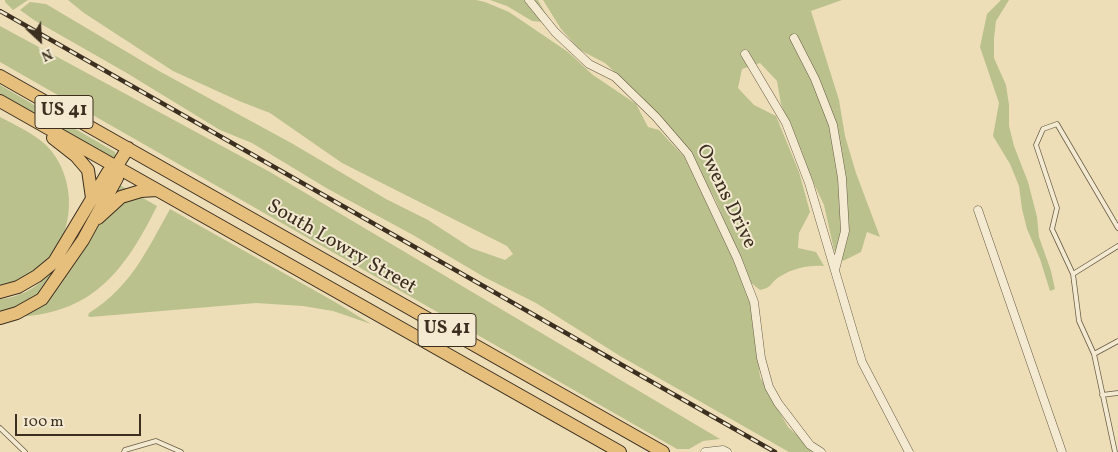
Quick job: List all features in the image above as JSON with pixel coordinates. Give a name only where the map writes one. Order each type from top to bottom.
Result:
[{"type":"main road","name":"South Lowry Street","points":[[0,76],[663,452]]},
{"type":"main road","name":"US 41","points":[[0,101],[114,169],[157,190],[620,452]]},
{"type":"main road","points":[[16,109],[27,122],[49,135],[76,156],[88,170],[92,198]]},
{"type":"main road","points":[[0,292],[18,287],[37,276],[54,262],[108,172],[114,169],[128,148]]},
{"type":"main road","points":[[0,318],[17,313],[42,299],[83,240],[117,178],[114,169]]},
{"type":"main road","points":[[91,225],[121,197],[141,191],[157,190]]},
{"type":"street","name":"Owens Drive","points":[[529,0],[555,32],[589,64],[614,78],[656,117],[688,154],[737,258],[754,302],[761,358],[769,387],[778,403],[810,445],[821,452]]},
{"type":"street","points":[[794,38],[815,79],[833,125],[842,178],[845,230],[835,272]]},
{"type":"street","points":[[745,54],[786,123],[809,183],[862,362],[909,452]]},
{"type":"street","points":[[978,210],[1062,452]]},
{"type":"street","points":[[705,452],[723,450],[727,452]]},
{"type":"lane","points":[[1115,452],[1094,354],[1079,321],[1073,274],[1052,229],[1057,208],[1036,145],[1043,130],[1057,124],[1118,228]]},
{"type":"lane","points":[[1073,274],[1118,246]]},
{"type":"lane","points":[[1094,354],[1118,341]]},
{"type":"lane","points":[[1102,395],[1118,393]]},
{"type":"lane","points":[[0,428],[25,452]]},
{"type":"lane","points":[[124,452],[125,450],[156,441],[181,452]]},
{"type":"green space","points":[[5,0],[28,0],[13,10]]},
{"type":"green space","points":[[68,0],[476,0],[509,12],[568,52],[593,75],[636,104],[648,127],[659,130],[685,158],[738,270],[752,308],[760,377],[788,427],[816,452],[789,452],[620,356],[536,303],[484,277],[413,235],[328,189],[252,143],[220,130],[20,10],[30,2],[46,4],[159,71],[293,144],[386,199],[428,220],[471,248],[505,260],[513,254],[507,246],[342,163],[270,113],[173,71],[84,13]]},
{"type":"green space","points":[[490,0],[538,0],[551,23],[532,21],[507,6]]},
{"type":"green space","points":[[543,0],[842,0],[811,11],[839,100],[845,136],[856,173],[880,237],[867,232],[861,252],[843,261],[834,250],[824,205],[781,104],[777,81],[760,63],[742,69],[738,88],[754,105],[776,116],[799,172],[810,212],[799,233],[798,248],[816,252],[824,266],[795,269],[776,279],[769,287],[760,290],[750,282],[715,199],[688,152],[621,78],[605,63],[580,50],[561,29]]},
{"type":"green space","points":[[1001,0],[1009,0],[996,21],[994,58],[1006,85],[1009,105],[1009,126],[1014,146],[1028,182],[1037,217],[1039,237],[1051,271],[1055,289],[1050,291],[1040,259],[1027,229],[1019,186],[1010,164],[993,136],[999,103],[980,47],[987,14]]},
{"type":"green space","points":[[0,26],[270,172],[720,439],[703,441],[689,449],[677,449],[0,62]]},
{"type":"green space","points":[[0,85],[115,152],[116,157],[112,158],[0,95]]},
{"type":"green space","points":[[0,117],[46,145],[64,173],[69,205],[67,222],[55,252],[44,265],[29,276],[0,288]]},
{"type":"green space","points":[[111,180],[157,206],[143,232],[114,274],[97,290],[78,302],[56,311],[30,316],[0,317],[0,299],[20,295],[37,285],[52,272],[66,255],[107,183]]},
{"type":"green space","points":[[170,209],[371,324],[333,311],[303,306],[256,303],[88,316],[89,313],[116,292],[137,267]]},
{"type":"railway","points":[[0,11],[775,452]]}]
